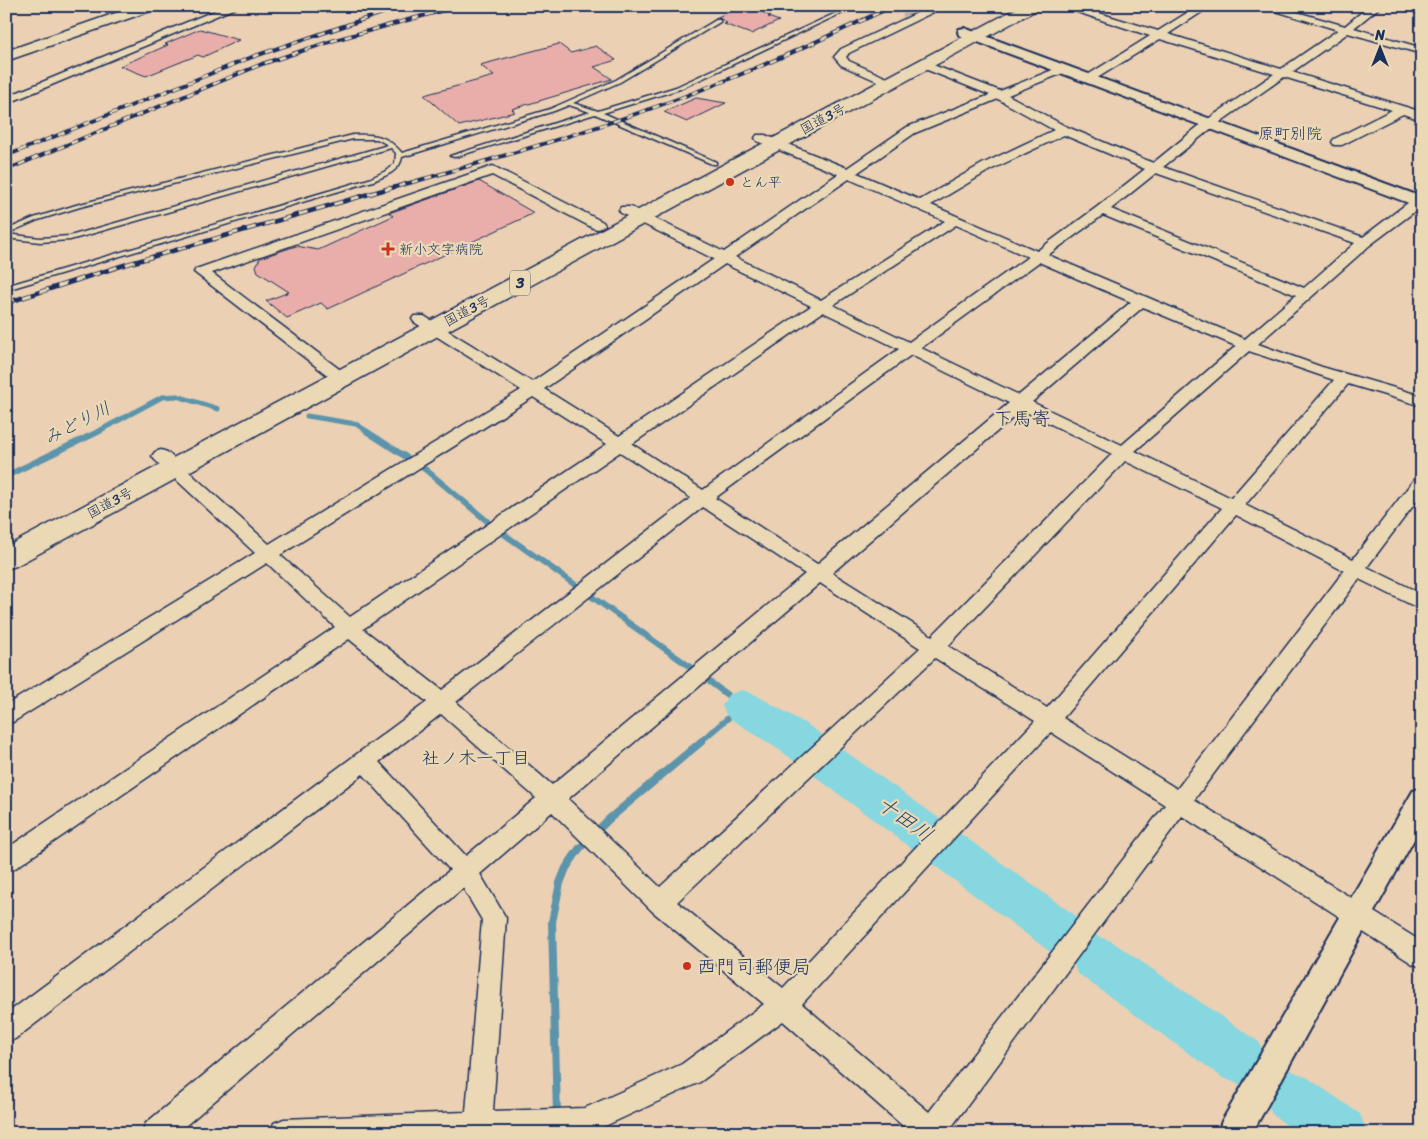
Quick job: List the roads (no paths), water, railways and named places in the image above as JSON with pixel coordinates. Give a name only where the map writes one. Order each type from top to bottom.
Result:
[{"type":"highway","points":[[6,50],[133,6]]},
{"type":"highway","points":[[6,56],[151,6]]},
{"type":"highway","name":"国道3号","points":[[883,80],[924,65],[1011,6]]},
{"type":"highway","name":"国道3号","points":[[6,559],[168,462],[970,34],[1033,6]]},
{"type":"highway","name":"国道3号","points":[[427,324],[598,225],[633,214],[714,163],[768,142]]},
{"type":"highway","name":"国道3号","points":[[6,538],[168,462]]},
{"type":"street","points":[[6,101],[235,6]]},
{"type":"street","points":[[883,80],[845,63],[840,57],[845,51],[918,15],[941,6]]},
{"type":"street","points":[[1064,6],[1422,116]]},
{"type":"street","points":[[1090,78],[1206,6]]},
{"type":"street","points":[[1264,6],[1422,51]]},
{"type":"street","points":[[6,1030],[442,702],[703,498],[1037,255],[1102,210],[1209,124],[1346,30],[1376,6]]},
{"type":"street","points":[[1405,6],[1422,11]]},
{"type":"street","points":[[970,34],[1420,201]]},
{"type":"street","points":[[924,65],[1000,94],[1064,130],[1154,168],[1364,242]]},
{"type":"street","points":[[6,716],[532,390],[911,130],[1064,69]]},
{"type":"street","points":[[1338,142],[1402,110]]},
{"type":"street","points":[[920,206],[986,167],[1064,130]]},
{"type":"street","points":[[768,142],[849,174],[1247,345],[1422,402]]},
{"type":"street","points":[[334,373],[201,272],[492,170],[598,225]]},
{"type":"street","points":[[660,904],[934,647],[1123,453],[1304,293],[1351,256],[1364,242],[1420,201]]},
{"type":"street","points":[[1102,210],[1304,293]]},
{"type":"street","points":[[633,214],[725,257],[1235,507],[1355,570],[1422,602]]},
{"type":"street","points":[[6,862],[823,305],[955,220]]},
{"type":"street","points":[[156,1133],[1141,301]]},
{"type":"street","points":[[427,324],[620,444],[819,574],[1356,916],[1422,956]]},
{"type":"street","points":[[284,1133],[477,1129],[586,1121],[691,1073],[784,1005],[1049,720],[1345,378]]},
{"type":"street","points":[[168,462],[350,629],[442,702],[552,798],[660,904],[784,1005],[931,1133],[1422,481]]},
{"type":"street","points":[[364,760],[465,871],[494,918],[477,1129]]},
{"type":"street","points":[[1234,1133],[1422,799]]},
{"type":"lane","points":[[453,156],[678,88],[855,6]]},
{"type":"lane","points":[[398,156],[552,110],[569,103],[618,81],[718,21]]},
{"type":"lane","points":[[569,103],[596,112],[714,163]]},
{"type":"lane","points":[[6,232],[36,219],[78,206],[353,136],[379,136],[387,140],[399,153],[398,162],[390,171],[371,180],[6,288]]},
{"type":"lane","points":[[6,236],[40,240],[70,238],[392,146]]},
{"type":"waterway","name":"みどり川","points":[[97,432],[162,397],[177,396],[218,409]]},
{"type":"waterway","points":[[307,416],[356,424],[368,432]]},
{"type":"waterway","name":"みどり川","points":[[6,476],[100,431]]},
{"type":"waterway","points":[[366,431],[426,470],[487,521]]},
{"type":"waterway","points":[[497,529],[742,706],[700,742]]},
{"type":"waterway","name":"十田川","points":[[742,706],[796,739],[1066,936]]},
{"type":"waterway","points":[[557,1116],[552,922],[560,883],[566,868],[579,849],[609,819],[702,741]]},
{"type":"waterway","name":"十田川","points":[[1094,957],[1241,1060]]},
{"type":"waterway","name":"十田川","points":[[1290,1096],[1341,1133]]},
{"type":"tunnel","points":[[888,6],[915,14]]},
{"type":"railway","points":[[6,156],[252,57],[403,6]]},
{"type":"railway","points":[[6,170],[262,64],[335,40],[459,6]]},
{"type":"railway","points":[[385,190],[547,143],[667,103],[777,59],[893,6]]},
{"type":"railway","points":[[6,303],[124,265],[390,188]]},
{"type":"place","name":"とん平","points":[[730,182]]},
{"type":"place","name":"新小文字病院","points":[[388,249]]},
{"type":"place","name":"西門司郵便局","points":[[687,966]]},
{"type":"district","name":"原町別院","points":[[1290,133]]},
{"type":"district","name":"下馬寄","points":[[1022,418]]},
{"type":"district","name":"社ノ木一丁目","points":[[476,758]]}]
